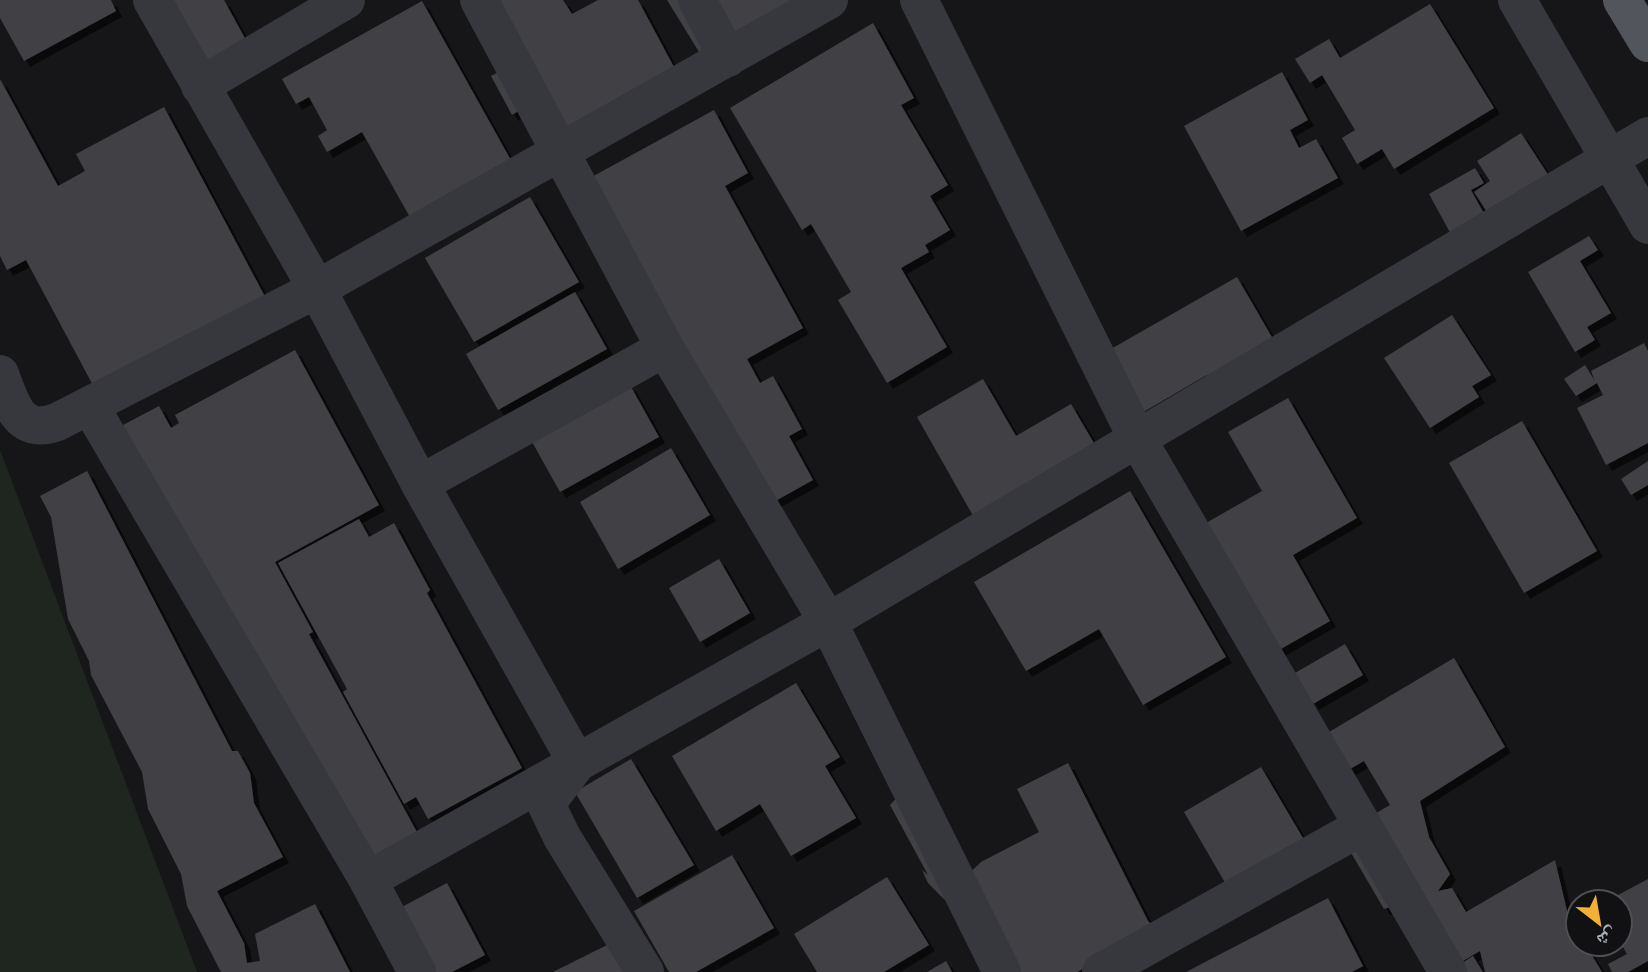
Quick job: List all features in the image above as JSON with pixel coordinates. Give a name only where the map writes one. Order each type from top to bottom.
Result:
[{"type":"main road","points":[[1622,0],[1648,43]]},
{"type":"street","points":[[152,0],[317,289],[420,484],[576,762]]},
{"type":"street","points":[[200,86],[346,0]]},
{"type":"street","points":[[479,0],[665,348],[828,622],[1002,972]]},
{"type":"street","points":[[697,0],[728,58]]},
{"type":"street","points":[[0,374],[12,405],[20,417],[34,426],[46,426],[317,289],[829,0]]},
{"type":"street","points":[[919,0],[1138,440],[1448,972]]},
{"type":"street","points":[[1517,0],[1648,225]]},
{"type":"street","points":[[368,880],[828,622],[1648,136]]},
{"type":"street","points":[[420,484],[665,348]]},
{"type":"street","points":[[90,406],[368,880],[409,969]]},
{"type":"street","points":[[576,762],[546,804],[562,837],[645,972]]},
{"type":"street","points":[[1101,972],[1363,825]]},
{"type":"shaded area","points":[[0,450],[197,972],[0,972]]},
{"type":"building","points":[[0,0],[111,0],[116,11],[24,61],[0,18]]},
{"type":"building","points":[[147,0],[224,0],[253,53],[193,86]]},
{"type":"building","points":[[482,0],[563,0],[572,14],[598,0],[638,0],[682,82],[546,156],[520,110],[512,115],[491,76],[525,58]]},
{"type":"building","points":[[667,0],[806,0],[709,68]]},
{"type":"building","points":[[422,1],[512,162],[411,219],[362,132],[327,152],[318,136],[327,130],[309,97],[296,104],[282,79]]},
{"type":"building","points":[[1430,4],[1494,108],[1394,169],[1382,149],[1357,164],[1342,138],[1355,130],[1322,75],[1310,83],[1295,59],[1329,39],[1340,58]]},
{"type":"building","points":[[873,23],[914,98],[901,105],[948,185],[930,196],[950,230],[925,245],[929,252],[901,268],[947,347],[887,383],[838,300],[851,292],[811,224],[802,230],[730,108]]},
{"type":"building","points":[[1282,72],[1308,120],[1290,130],[1299,148],[1316,139],[1338,178],[1241,231],[1184,126]]},
{"type":"building","points":[[0,79],[58,186],[85,171],[76,154],[164,107],[270,306],[95,389],[26,260],[7,270],[0,256]]},
{"type":"building","points":[[714,110],[748,173],[725,186],[803,328],[747,359],[760,383],[773,376],[802,429],[789,436],[813,480],[761,509],[579,184]]},
{"type":"building","points":[[1521,133],[1558,190],[1498,229],[1474,192],[1490,181],[1477,161]]},
{"type":"building","points":[[1475,168],[1484,183],[1471,190],[1493,230],[1459,249],[1429,194]]},
{"type":"building","points":[[530,197],[579,282],[474,342],[425,258]]},
{"type":"building","points":[[1589,236],[1598,250],[1580,261],[1611,313],[1587,327],[1595,340],[1575,352],[1528,272]]},
{"type":"building","points":[[1237,277],[1280,351],[1205,376],[1140,414],[1097,357]]},
{"type":"building","points":[[575,292],[607,349],[498,410],[466,354]]},
{"type":"building","points":[[1452,315],[1491,375],[1472,386],[1479,397],[1430,428],[1384,358]]},
{"type":"building","points":[[1644,343],[1648,351],[1648,443],[1606,465],[1577,408],[1603,395],[1597,383],[1576,396],[1564,379],[1585,365],[1595,381],[1591,371]]},
{"type":"building","points":[[295,350],[379,505],[275,562],[313,632],[309,634],[424,845],[353,884],[123,425],[159,406],[171,428],[179,423],[175,415]]},
{"type":"building","points":[[983,379],[1016,436],[1071,404],[1098,450],[976,521],[917,417]]},
{"type":"building","points":[[630,385],[659,437],[560,492],[531,440]]},
{"type":"building","points":[[1288,398],[1357,518],[1293,555],[1330,621],[1265,658],[1192,531],[1262,491],[1228,432]]},
{"type":"building","points":[[1522,421],[1597,551],[1524,593],[1449,463]]},
{"type":"building","points":[[671,448],[710,515],[618,569],[580,502]]},
{"type":"building","points":[[1648,461],[1648,485],[1631,495],[1621,479]]},
{"type":"building","points":[[87,471],[232,751],[238,751],[250,773],[254,803],[283,857],[217,891],[244,943],[247,963],[260,961],[255,934],[315,904],[350,972],[221,972],[187,906],[181,874],[148,809],[142,772],[91,675],[89,661],[68,619],[51,517],[40,496]]},
{"type":"building","points":[[1130,491],[1226,657],[1143,705],[1099,629],[1026,671],[974,582]]},
{"type":"building","points":[[359,519],[369,537],[394,523],[430,590],[427,593],[522,768],[428,819],[416,797],[404,804],[343,692],[347,689],[278,563]]},
{"type":"building","points":[[719,559],[750,613],[700,642],[669,588]]},
{"type":"building","points":[[1345,644],[1363,675],[1313,704],[1295,673]]},
{"type":"building","points":[[1454,658],[1505,747],[1420,801],[1429,837],[1450,874],[1438,891],[1452,888],[1466,912],[1555,860],[1564,898],[1564,958],[1594,958],[1602,972],[1485,972],[1480,951],[1444,972],[1391,907],[1384,909],[1340,834],[1390,805],[1364,761],[1329,781],[1307,745]]},
{"type":"building","points":[[796,683],[840,757],[825,766],[856,818],[791,856],[760,804],[716,831],[672,756]]},
{"type":"building","points":[[631,759],[694,865],[637,898],[575,792]]},
{"type":"building","points":[[1068,763],[1148,921],[1158,931],[1077,972],[998,972],[948,903],[928,883],[922,870],[928,875],[890,805],[905,789],[958,884],[981,862],[1039,832],[1017,789]]},
{"type":"building","points":[[1261,767],[1316,860],[1238,905],[1184,812]]},
{"type":"building","points":[[732,855],[774,928],[696,972],[669,972],[634,911]]},
{"type":"building","points":[[887,877],[929,945],[884,972],[817,972],[794,934]]},
{"type":"building","points":[[1648,879],[1648,961],[1628,972],[1612,972],[1608,964],[1619,958],[1634,958],[1634,888],[1631,888]]},
{"type":"building","points":[[447,883],[485,955],[452,972],[409,972],[381,918]]},
{"type":"building","points":[[1328,898],[1363,966],[1352,972],[1186,972]]},
{"type":"building","points":[[611,943],[625,972],[553,972]]},
{"type":"building","points":[[1473,956],[1483,972],[1448,972]]},
{"type":"building","points":[[946,961],[952,972],[927,972]]}]
